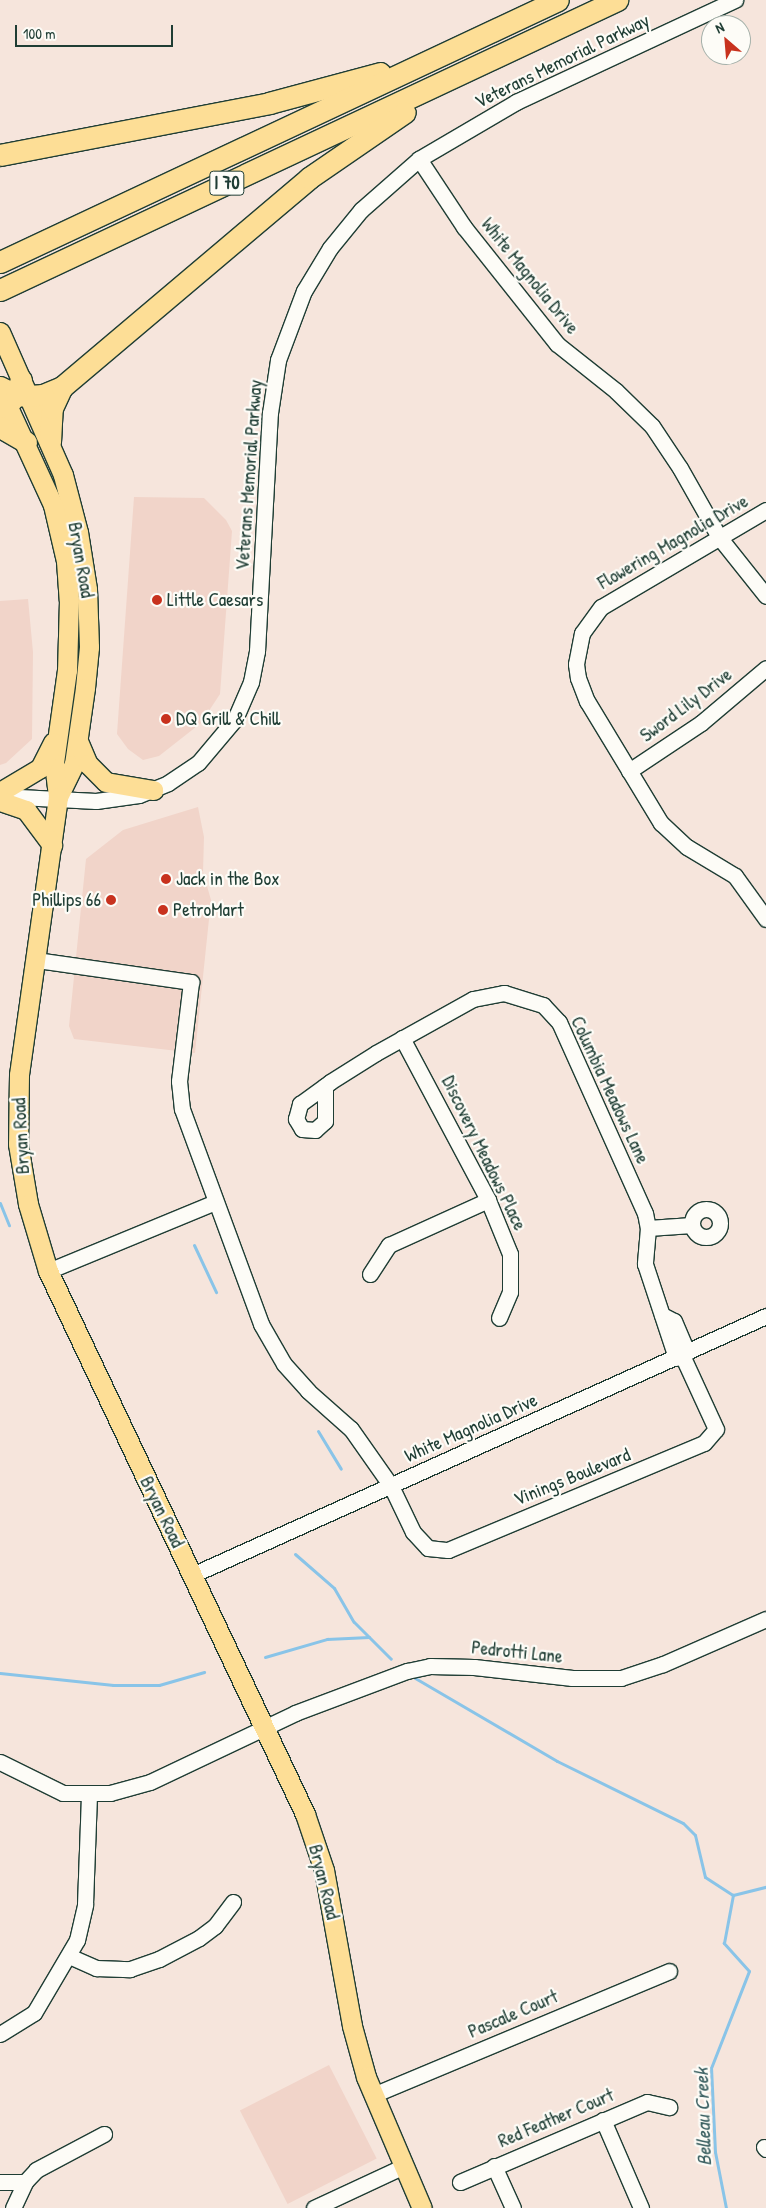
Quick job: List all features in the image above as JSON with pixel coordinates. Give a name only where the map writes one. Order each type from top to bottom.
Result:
[{"type":"highway","name":"I 70","points":[[0,262],[558,0]]},
{"type":"highway","name":"I 70","points":[[0,290],[617,0]]},
{"type":"highway","points":[[0,155],[269,103],[454,49]]},
{"type":"highway","points":[[11,396],[43,396],[62,387],[309,178],[454,77]]},
{"type":"highway","points":[[50,442],[52,408],[62,387]]},
{"type":"highway","points":[[0,428],[26,442]]},
{"type":"main road","name":"Bryan Road","points":[[0,333],[11,396],[26,442],[53,504],[66,561],[69,638],[54,763],[58,797],[19,1075],[18,1144],[28,1204],[48,1271],[305,1814],[324,1870],[352,2026],[373,2095],[422,2208]]},
{"type":"main road","name":"Bryan Road","points":[[11,396],[50,442],[78,532],[87,589],[88,666],[78,741],[74,764],[58,797]]},
{"type":"main road","points":[[0,792],[40,768],[59,730]]},
{"type":"main road","points":[[78,741],[88,764],[106,782],[153,790]]},
{"type":"main road","points":[[0,801],[26,810],[52,845]]},
{"type":"street","name":"Veterans Memorial Parkway","points":[[0,796],[58,797],[103,801],[153,790],[184,773],[212,750],[235,719],[251,682],[257,651],[272,392],[282,344],[294,311],[315,270],[345,227],[374,196],[419,159],[516,102],[735,0]]},
{"type":"street","name":"White Magnolia Drive","points":[[419,159],[464,227],[557,344],[616,391],[652,426],[680,468],[719,537],[766,596]]},
{"type":"street","name":"Flowering Magnolia Drive","points":[[766,510],[607,602],[589,618],[577,649],[579,683],[657,816],[673,835],[735,876],[766,919]]},
{"type":"street","name":"Sword Lily Drive","points":[[629,771],[702,723],[766,668]]},
{"type":"street","points":[[36,960],[191,982],[179,1081],[182,1109],[214,1202],[261,1324],[284,1364],[308,1391],[351,1429],[391,1486]]},
{"type":"street","name":"Columbia Meadows Lane","points":[[325,1086],[402,1038],[473,999],[488,994],[523,996],[543,1005],[559,1022],[644,1213],[648,1228],[646,1264],[662,1315],[674,1321],[682,1355]]},
{"type":"street","name":"Discovery Meadows Place","points":[[402,1038],[488,1200],[510,1254],[510,1292],[498,1318]]},
{"type":"street","points":[[370,1274],[389,1244],[488,1200]]},
{"type":"street","points":[[48,1271],[214,1202]]},
{"type":"street","points":[[648,1228],[692,1225]]},
{"type":"street","name":"White Magnolia Drive","points":[[192,1575],[766,1316]]},
{"type":"street","name":"Vinings Boulevard","points":[[391,1486],[413,1532],[428,1548],[448,1550],[704,1443],[716,1429],[682,1355]]},
{"type":"street","name":"Pedrotti Lane","points":[[0,1762],[63,1793],[110,1793],[150,1782],[264,1727],[388,1678],[430,1666],[474,1667],[572,1678],[621,1678],[664,1664],[766,1619]]},
{"type":"street","points":[[0,2034],[34,2013],[69,1956],[82,1924],[85,1904],[89,1794]]},
{"type":"street","points":[[69,1956],[96,1968],[130,1969],[158,1959],[199,1938],[215,1926],[233,1902]]},
{"type":"street","name":"Pascale Court","points":[[373,2095],[669,1971]]},
{"type":"street","name":"Red Feather Court","points":[[460,2182],[647,2102],[670,2107]]},
{"type":"street","points":[[603,2120],[642,2208]]},
{"type":"street","points":[[13,2208],[25,2182],[50,2161],[104,2134]]},
{"type":"street","points":[[314,2208],[404,2166]]},
{"type":"street","points":[[494,2166],[513,2208]]},
{"type":"street","points":[[0,2182],[25,2182]]},
{"type":"shaded area","points":[[134,497],[204,498],[226,520],[232,531],[220,694],[201,723],[159,756],[143,760],[128,749],[117,734]]},
{"type":"shaded area","points":[[28,599],[33,652],[32,739],[6,763],[0,765],[0,601]]},
{"type":"shaded area","points":[[198,807],[204,837],[203,872],[211,900],[195,1053],[74,1039],[69,1026],[86,859],[123,830]]},
{"type":"shaded area","points":[[329,2065],[377,2159],[288,2204],[240,2110]]},
{"type":"waterway","points":[[0,1203],[9,1225]]},
{"type":"waterway","points":[[194,1245],[216,1292]]},
{"type":"waterway","points":[[318,1431],[341,1469]]},
{"type":"waterway","points":[[295,1554],[334,1588],[354,1622],[391,1659]]},
{"type":"waterway","points":[[265,1657],[327,1639],[369,1637]]},
{"type":"waterway","points":[[0,1673],[113,1685],[159,1685],[204,1672]]},
{"type":"waterway","points":[[415,1678],[557,1761],[683,1823],[695,1835],[705,1877],[733,1895]]},
{"type":"waterway","name":"Belleau Creek","points":[[733,1895],[766,1887]]},
{"type":"waterway","name":"Belleau Creek","points":[[726,2208],[715,2152],[711,2068],[749,1971],[724,1943],[733,1895]]},
{"type":"place","name":"Little Caesars","points":[[157,600]]},
{"type":"place","name":"DQ Grill & Chill","points":[[166,719]]},
{"type":"place","name":"Jack in the Box","points":[[166,879]]},
{"type":"place","name":"Phillips 66","points":[[111,900]]},
{"type":"place","name":"PetroMart","points":[[163,910]]}]
